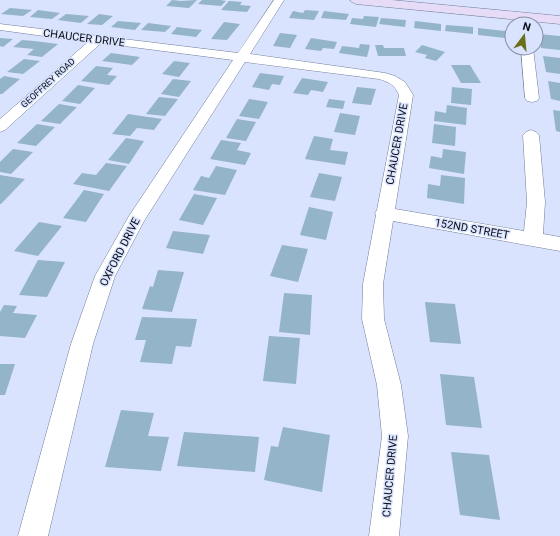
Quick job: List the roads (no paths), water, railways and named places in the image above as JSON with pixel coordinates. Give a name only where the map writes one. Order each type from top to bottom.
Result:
[{"type":"street","name":"OXFORD DRIVE","points":[[33,536],[82,344],[106,276],[135,220],[279,0]]},
{"type":"street","points":[[356,0],[504,18]]},
{"type":"street","points":[[544,20],[560,20]]},
{"type":"street","name":"CHAUCER DRIVE","points":[[0,26],[97,40],[242,56],[367,73],[398,81],[401,84],[406,95],[384,213],[373,284],[373,319],[389,385],[395,436],[384,536]]},
{"type":"street","name":"GEOFFREY ROAD","points":[[0,127],[97,40]]},
{"type":"street","points":[[528,56],[532,98]]},
{"type":"street","points":[[531,135],[536,202],[533,239]]},
{"type":"street","name":"152ND STREET","points":[[384,213],[560,244]]}]
